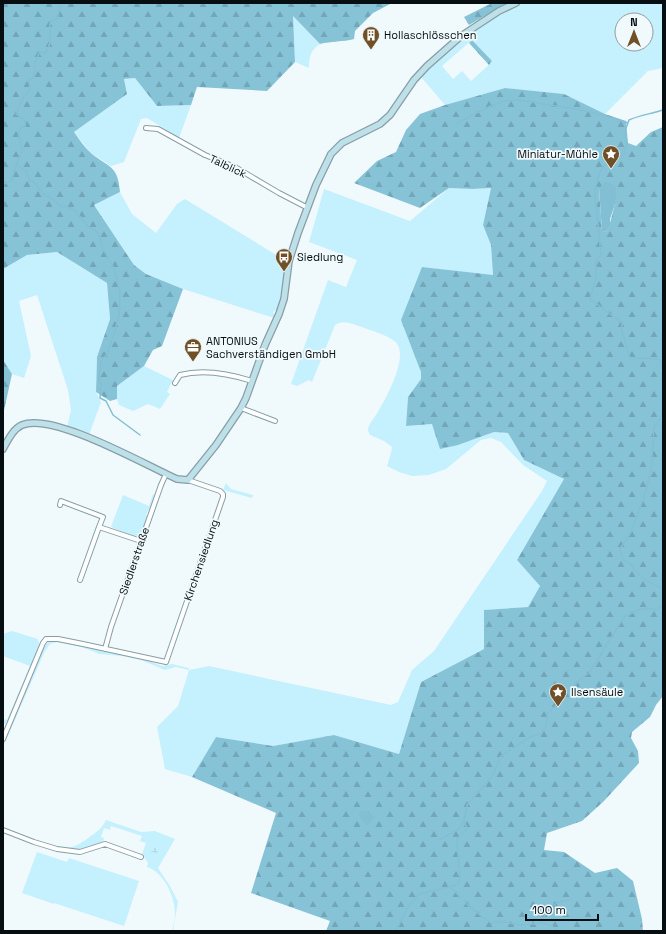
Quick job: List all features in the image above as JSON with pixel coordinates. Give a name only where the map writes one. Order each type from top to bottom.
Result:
[{"type":"street","points":[[3,449],[16,429],[22,425],[39,423],[64,429],[94,440],[177,479],[188,480],[216,445],[241,408],[265,345],[281,310],[289,261],[316,185],[331,154],[342,143],[380,124],[386,119],[414,80],[427,66],[461,36],[499,11],[516,3]]},
{"type":"street","name":"Talblick","points":[[146,128],[158,130],[205,155],[235,167],[308,208]]},
{"type":"street","points":[[176,383],[180,375],[208,372],[252,381]]},
{"type":"street","points":[[241,408],[275,421]]},
{"type":"street","name":"Siedlerstraße","points":[[105,649],[111,627],[166,474]]},
{"type":"street","name":"Kirchensiedlung","points":[[105,649],[166,662],[223,497],[223,494],[220,491],[188,480]]},
{"type":"street","points":[[60,505],[61,501],[103,516],[80,580]]},
{"type":"street","points":[[99,527],[141,541]]},
{"type":"street","points":[[3,738],[46,639],[58,639],[105,649]]},
{"type":"street","points":[[3,830],[57,849],[80,852],[105,844],[141,857]]},
{"type":"green space","points":[[3,3],[392,3],[373,13],[355,31],[354,39],[346,41],[320,44],[293,16],[295,62],[267,91],[197,87],[191,105],[157,106],[135,78],[124,79],[127,94],[74,132],[89,152],[112,168],[115,172],[119,183],[120,192],[94,205],[134,265],[146,274],[183,289],[162,346],[153,350],[144,366],[117,386],[117,399],[110,401],[96,392],[97,357],[110,319],[107,283],[57,252],[27,255],[3,269]]},
{"type":"green space","points":[[492,3],[507,3],[469,25],[464,17]]},
{"type":"green space","points":[[522,3],[663,3],[663,68],[648,71],[605,114],[564,94],[505,88],[445,105],[420,76],[482,24]],"holes":[[[472,40],[492,62],[471,81],[462,71],[453,79],[442,66]]]},
{"type":"green space","points":[[293,16],[320,44],[311,54],[309,68],[295,62]]},
{"type":"green space","points":[[472,40],[492,61],[489,65],[469,43]]},
{"type":"green space","points":[[135,78],[157,106],[191,105],[179,138],[147,118],[141,119],[124,162],[111,166],[91,153],[74,132],[127,94],[124,79]]},
{"type":"green space","points":[[505,88],[564,94],[605,114],[626,121],[628,143],[636,146],[651,132],[663,127],[663,696],[656,705],[650,717],[632,732],[631,738],[638,751],[639,763],[603,802],[582,821],[547,833],[544,850],[564,852],[595,873],[617,868],[633,881],[642,919],[643,931],[326,931],[330,921],[251,893],[276,813],[192,777],[216,737],[273,746],[334,735],[399,754],[421,682],[484,649],[484,610],[528,607],[540,586],[517,560],[564,479],[524,460],[508,433],[494,432],[458,445],[440,449],[432,424],[406,426],[408,397],[421,379],[421,372],[401,320],[422,267],[493,275],[491,245],[483,225],[491,188],[449,188],[420,208],[354,183],[377,161],[396,152],[406,130],[420,114],[445,105]],"holes":[[[599,188],[615,204],[607,231],[604,232],[602,230]]]},
{"type":"green space","points":[[449,188],[491,188],[483,225],[491,245],[493,276],[422,267],[415,354],[421,372],[421,379],[408,397],[406,426],[432,424],[458,445],[494,432],[508,433],[524,460],[564,479],[517,560],[540,586],[528,607],[484,610],[484,649],[421,682],[399,754],[334,735],[273,746],[216,737],[192,777],[165,769],[157,727],[178,706],[189,670],[209,666],[391,705],[398,702],[412,670],[434,651],[542,491],[547,481],[523,465],[501,442],[491,438],[481,440],[446,469],[429,475],[412,476],[387,466],[392,447],[384,441],[370,435],[368,431],[370,424],[392,385],[399,363],[400,354],[398,346],[393,340],[382,334],[352,323],[338,323],[335,325],[312,382],[309,380],[297,386],[291,384],[328,280],[346,287],[357,260],[309,242],[324,189],[410,221]]},
{"type":"green space","points":[[120,192],[132,214],[156,233],[177,204],[185,199],[286,261],[278,310],[275,310],[273,313],[276,315],[274,318],[183,289],[146,274],[134,265],[94,205]]},
{"type":"green space","points":[[57,252],[107,283],[110,319],[97,357],[96,392],[101,402],[89,435],[67,427],[71,410],[68,390],[37,295],[19,301],[31,356],[24,378],[12,374],[3,360],[3,269],[27,255]]},
{"type":"green space","points":[[3,360],[12,374],[3,415]]},
{"type":"green space","points":[[144,366],[173,380],[167,392],[170,394],[160,409],[148,404],[133,411],[119,405],[117,399],[117,386]]},
{"type":"green space","points":[[226,483],[231,489],[253,495],[252,498],[223,490]]},
{"type":"green space","points":[[153,494],[155,496],[150,510],[148,510],[146,515],[148,516],[141,537],[129,535],[111,527],[123,495],[149,506]]},
{"type":"green space","points":[[12,631],[38,639],[39,644],[9,720],[5,724],[3,723],[3,719],[7,720],[30,666],[3,656],[3,634]]},
{"type":"green space","points":[[57,641],[141,658],[162,666],[172,664],[189,668],[189,670],[176,667],[165,670],[141,660],[122,656],[99,654],[81,647],[57,642],[50,644],[45,651],[3,747],[3,742],[42,649],[48,642]]},
{"type":"green space","points":[[106,820],[141,832],[155,831],[175,839],[158,868],[170,886],[178,902],[173,931],[175,909],[171,894],[164,880],[159,874],[147,867],[148,863],[142,854],[146,843],[140,841],[142,836],[111,826],[110,830],[104,828],[101,837],[104,838],[103,843],[80,850],[57,848],[37,842],[3,829],[27,838],[57,847],[66,848],[80,844],[100,829]]},
{"type":"green space","points":[[151,840],[161,843],[157,853],[148,851]]},
{"type":"green space","points":[[37,852],[67,862],[69,858],[139,881],[124,926],[22,893]]},
{"type":"shaded area","points":[[605,182],[615,186],[616,195],[610,225],[607,231],[604,232],[602,231],[599,188]]},
{"type":"shaded area","points":[[360,811],[368,812],[375,817],[367,826],[361,819],[359,814]]},
{"type":"waterway","points":[[3,184],[11,181],[17,162],[22,154],[19,130],[25,126],[25,121],[16,114],[24,96],[30,90],[29,80],[34,77],[35,63],[39,53],[45,53],[49,46],[50,22],[58,18],[60,3]]},
{"type":"waterway","points":[[457,123],[495,104],[515,100],[583,111],[628,123]]},
{"type":"waterway","points":[[663,110],[629,120],[625,131],[627,144],[624,154],[615,161],[605,165],[600,171],[595,194],[601,255],[596,260],[596,277],[590,299],[622,323],[622,331],[630,358],[649,358],[660,360],[663,370]]},
{"type":"waterway","points":[[17,165],[26,171],[30,181],[33,181],[46,197],[50,197],[62,207],[65,206],[75,210],[87,226],[96,231],[100,237],[102,247],[114,268],[120,292],[119,316],[107,354],[101,361],[99,381],[101,384],[100,398],[106,401],[113,415],[140,435]]},
{"type":"waterway","points":[[663,413],[654,428],[651,472],[644,497],[631,532],[620,549],[623,560],[631,564],[640,576],[662,589],[663,592]]},
{"type":"waterway","points":[[396,931],[408,907],[419,894],[457,885],[460,878],[457,839],[467,829],[464,821],[467,805],[492,777],[501,756],[530,737],[540,734],[545,729],[548,713],[559,703],[562,692],[570,691],[580,679],[589,673],[624,617],[638,610],[647,608],[657,610],[663,605]]},
{"type":"waterway","points":[[439,840],[459,829],[464,821]]},
{"type":"waterway","points":[[452,888],[460,897]]},
{"type":"waterway","points":[[464,900],[465,903],[472,909],[491,923],[507,922],[517,925],[545,923],[557,931]]},
{"type":"waterway","points":[[540,923],[552,906],[565,900],[571,900]]},
{"type":"place","name":"Hollaschlösschen","points":[[371,50]]},
{"type":"place","name":"Miniatur-Mühle","points":[[611,169]]},
{"type":"place","name":"Siedlung","points":[[284,272]]},
{"type":"place","name":"ANTONIUS Sachverständigen GmbH","points":[[193,362]]},
{"type":"place","name":"Ilsensäule","points":[[558,707]]}]
